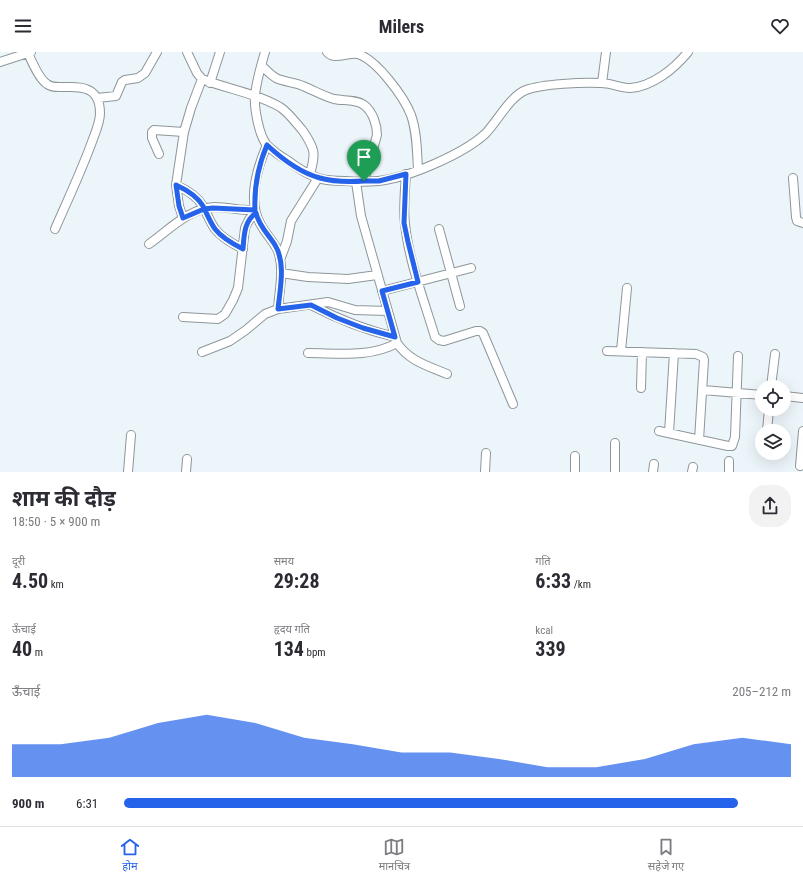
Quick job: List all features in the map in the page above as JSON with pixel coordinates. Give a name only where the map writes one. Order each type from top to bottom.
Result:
[{"type":"street","points":[[97,98],[116,96],[122,82],[125,80],[138,78],[145,73],[157,52]]},
{"type":"street","points":[[187,52],[197,73],[202,79],[210,83],[255,96],[284,110],[297,123],[307,137],[314,152],[315,159],[310,174]]},
{"type":"street","points":[[210,83],[220,52]]},
{"type":"street","points":[[265,52],[255,96],[260,126],[263,138],[267,145],[294,166],[318,178],[333,181],[360,182],[379,181],[406,174],[452,156],[472,145],[486,133],[512,100],[524,90],[549,86],[602,83],[622,88],[641,86],[653,81],[672,68],[688,52]]},
{"type":"street","points":[[327,52],[334,56],[352,52],[366,57],[376,65],[392,84],[411,116],[415,132],[418,170]]},
{"type":"street","points":[[602,83],[606,52]]},
{"type":"street","points":[[0,62],[29,53],[42,80],[46,84],[58,87],[81,87],[93,93],[100,105],[98,125],[90,150],[55,229]]},
{"type":"street","points":[[262,66],[276,78],[304,86],[332,98],[364,104],[369,110],[375,120],[377,135],[360,182],[361,216],[387,311],[396,340],[406,354],[416,361],[447,374]]},
{"type":"street","points":[[183,218],[179,206],[176,185],[184,132],[202,79]]},
{"type":"street","points":[[159,154],[152,138],[152,132],[154,130],[184,132]]},
{"type":"street","points":[[267,145],[258,171],[254,194],[256,212],[261,226],[275,244],[280,260],[281,273],[278,309]]},
{"type":"street","points":[[406,174],[404,223],[418,282],[435,337],[444,341],[480,331],[483,334],[513,404]]},
{"type":"street","points":[[280,260],[287,241],[291,221],[318,178]]},
{"type":"street","points":[[793,178],[796,217],[797,221],[803,223]]},
{"type":"street","points":[[176,185],[195,196],[216,230],[223,237],[243,249]]},
{"type":"street","points":[[149,244],[183,218],[204,209],[226,207],[256,212]]},
{"type":"street","points":[[183,317],[218,319],[222,317],[233,300],[238,288],[245,228],[248,221],[256,212]]},
{"type":"street","points":[[439,229],[460,306]]},
{"type":"street","points":[[382,291],[471,268]]},
{"type":"street","points":[[281,273],[308,277],[348,279],[377,275]]},
{"type":"street","points":[[621,351],[627,288]]},
{"type":"street","points":[[202,352],[230,341],[265,314],[278,309],[328,302],[355,310],[387,311]]},
{"type":"street","points":[[311,305],[337,318],[396,340]]},
{"type":"street","points":[[308,353],[376,352],[387,348],[396,340]]},
{"type":"street","points":[[607,351],[696,354],[703,356],[699,440]]},
{"type":"street","points":[[641,388],[642,352]]},
{"type":"street","points":[[669,433],[674,353]]},
{"type":"street","points":[[772,380],[775,354]]},
{"type":"street","points":[[659,431],[732,446],[735,437],[738,356]]},
{"type":"street","points":[[702,390],[755,394]]},
{"type":"street","points":[[791,397],[803,398]]},
{"type":"street","points":[[800,466],[803,431]]},
{"type":"street","points":[[128,472],[131,435]]},
{"type":"street","points":[[615,472],[616,443]]},
{"type":"street","points":[[485,472],[486,453]]},
{"type":"street","points":[[575,456],[575,472]]},
{"type":"street","points":[[186,472],[187,459]]},
{"type":"street","points":[[729,461],[729,472]]},
{"type":"route","points":[[364,181],[333,181],[318,178],[294,166],[274,152],[267,145],[258,171],[254,194],[255,210],[226,207],[213,208],[204,209],[183,218],[179,206],[176,185],[189,191],[195,196],[203,205],[204,209],[210,222],[216,230],[223,237],[243,249],[245,228],[248,221],[256,213],[257,219],[261,226],[275,244],[278,251],[281,273],[278,309],[311,305],[337,318],[363,328],[395,337],[382,291],[418,282],[404,223],[406,174],[379,181],[364,181]]}]
